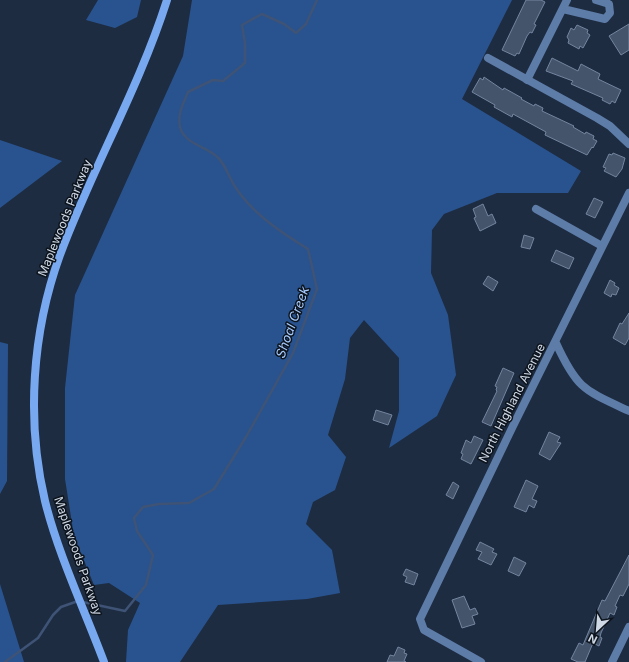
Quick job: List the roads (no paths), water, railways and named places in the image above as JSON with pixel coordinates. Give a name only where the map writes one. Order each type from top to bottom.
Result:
[{"type":"main road","name":"Maplewoods Parkway","points":[[104,662],[52,525],[41,479],[35,414],[35,383],[42,324],[60,256],[150,49],[167,0]]},
{"type":"street","points":[[527,80],[567,0]]},
{"type":"street","points":[[563,9],[605,19],[610,13],[609,4],[596,0]]},
{"type":"street","points":[[488,58],[610,126],[629,144]]},
{"type":"street","name":"North Highland Avenue","points":[[481,662],[424,630],[420,619],[629,193]]},
{"type":"street","points":[[536,209],[602,246]]},
{"type":"street","points":[[556,343],[566,365],[582,387],[594,395],[629,411]]},
{"type":"street","points":[[612,662],[629,627]]},
{"type":"waterway","name":"Shoal Creek","points":[[83,602],[125,611],[146,585],[153,555],[137,531],[134,518],[143,507],[159,504],[189,503],[214,489],[246,437],[293,353],[317,289],[308,249],[278,230],[259,215],[236,188],[219,158],[190,141],[186,137],[180,127],[179,117],[188,92],[213,80],[223,81],[245,63],[245,43],[242,25],[262,14],[284,24],[296,33],[306,24],[317,0]]},
{"type":"waterway","name":"Shoal Creek","points":[[5,662],[38,638],[53,615],[61,607],[78,601]]}]
